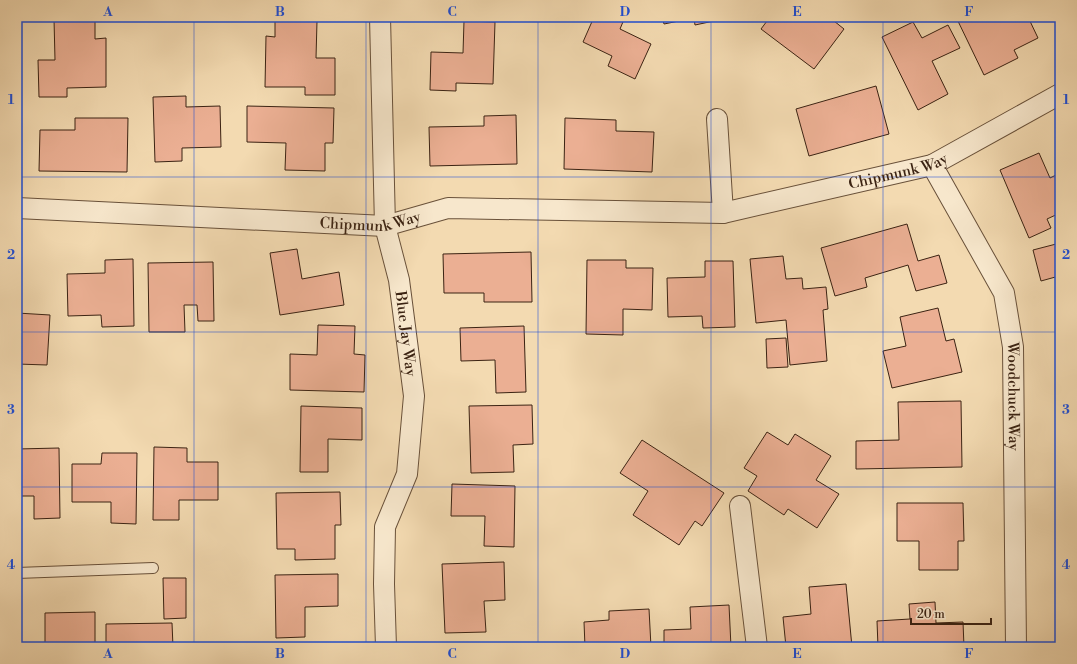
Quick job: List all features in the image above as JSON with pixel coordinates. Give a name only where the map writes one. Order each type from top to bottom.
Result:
[{"type":"street","name":"Blue Jay Way","points":[[380,17],[385,226],[399,280],[414,396],[407,474],[384,527],[386,647]]},
{"type":"street","name":"Chipmunk Way","points":[[17,208],[385,226],[448,208],[723,213],[932,165],[1060,94]]},
{"type":"street","points":[[717,119],[723,213]]},
{"type":"street","name":"Woodchuck Way","points":[[932,165],[1004,293],[1013,347],[1016,647]]},
{"type":"street","points":[[740,506],[757,647]]},
{"type":"lane","points":[[17,573],[153,568]]},
{"type":"building","points":[[594,17],[625,17],[620,29],[651,44],[635,79],[608,66],[612,56],[583,42]]},
{"type":"building","points":[[662,17],[728,18],[695,25],[694,18],[664,24]]},
{"type":"building","points":[[770,17],[829,17],[844,29],[814,69],[761,29]]},
{"type":"building","points":[[956,17],[1028,17],[1038,38],[1014,50],[1018,58],[984,75]]},
{"type":"building","points":[[95,18],[95,39],[106,38],[106,87],[67,88],[67,97],[39,97],[38,60],[55,60],[54,19]]},
{"type":"building","points":[[275,21],[317,21],[316,58],[335,58],[335,95],[305,95],[305,87],[265,87],[266,36],[275,37]]},
{"type":"building","points":[[464,21],[495,22],[493,84],[456,83],[456,91],[430,90],[431,52],[463,53]]},
{"type":"building","points":[[913,22],[922,38],[948,25],[960,48],[932,61],[948,94],[918,110],[882,37]]},
{"type":"building","points":[[876,86],[889,134],[809,156],[796,109]]},
{"type":"building","points":[[186,96],[186,107],[220,106],[221,147],[182,148],[182,161],[155,162],[153,97]]},
{"type":"building","points":[[247,106],[334,108],[333,143],[325,143],[325,171],[285,170],[286,143],[247,142]]},
{"type":"building","points":[[516,115],[517,164],[430,166],[429,127],[484,126],[484,116]]},
{"type":"building","points":[[75,118],[128,118],[127,172],[39,171],[40,130],[75,130]]},
{"type":"building","points":[[565,118],[616,120],[616,131],[654,132],[652,172],[564,169]]},
{"type":"building","points":[[1039,153],[1050,178],[1060,173],[1060,213],[1047,219],[1051,228],[1029,238],[1000,170]]},
{"type":"building","points":[[907,224],[918,261],[939,255],[947,283],[916,291],[908,265],[865,278],[867,287],[835,296],[821,248]]},
{"type":"building","points":[[1060,243],[1060,281],[1059,276],[1041,281],[1033,250]]},
{"type":"building","points":[[297,249],[302,279],[339,272],[344,305],[280,315],[270,253]]},
{"type":"building","points":[[531,252],[532,302],[484,302],[484,293],[444,293],[443,254]]},
{"type":"building","points":[[783,256],[786,279],[802,278],[803,289],[826,287],[828,309],[823,310],[827,361],[790,365],[786,320],[756,323],[750,259]]},
{"type":"building","points":[[133,259],[134,326],[102,327],[101,315],[68,316],[67,274],[105,273],[105,260]]},
{"type":"building","points":[[587,260],[626,260],[626,268],[653,268],[652,310],[623,309],[623,335],[586,334]]},
{"type":"building","points":[[705,261],[733,261],[735,327],[703,328],[702,316],[668,317],[667,278],[705,277]]},
{"type":"building","points":[[213,262],[214,321],[198,321],[197,305],[184,305],[185,332],[149,332],[148,263]]},
{"type":"building","points":[[938,308],[946,341],[954,339],[962,372],[892,388],[883,351],[906,346],[900,317]]},
{"type":"building","points":[[17,313],[50,315],[47,365],[17,364]]},
{"type":"building","points":[[318,325],[355,326],[354,354],[365,355],[364,392],[290,390],[290,354],[317,355]]},
{"type":"building","points":[[524,326],[526,392],[496,393],[495,360],[461,361],[460,328]]},
{"type":"building","points":[[786,338],[788,367],[767,368],[766,339]]},
{"type":"building","points":[[961,401],[962,467],[856,469],[856,441],[899,440],[898,402]]},
{"type":"building","points":[[532,405],[533,444],[513,445],[514,472],[471,473],[469,406]]},
{"type":"building","points":[[301,406],[362,408],[362,440],[328,439],[328,472],[300,472]]},
{"type":"building","points":[[767,432],[788,445],[795,434],[831,456],[816,480],[839,494],[817,528],[788,509],[784,515],[748,491],[757,476],[744,468]]},
{"type":"building","points":[[642,440],[724,493],[702,526],[695,521],[679,545],[633,515],[648,491],[620,473]]},
{"type":"building","points":[[154,447],[187,448],[187,462],[218,462],[218,500],[179,500],[179,520],[153,520]]},
{"type":"building","points":[[59,448],[60,518],[34,519],[34,496],[17,496],[17,449]]},
{"type":"building","points":[[102,453],[137,453],[136,524],[111,523],[111,502],[72,502],[72,464],[101,464]]},
{"type":"building","points":[[452,484],[515,486],[514,547],[484,546],[485,516],[451,516]]},
{"type":"building","points":[[340,492],[341,525],[335,525],[335,559],[295,560],[295,549],[277,549],[276,493]]},
{"type":"building","points":[[897,503],[963,503],[964,541],[958,541],[958,570],[919,570],[919,541],[897,541]]},
{"type":"building","points":[[504,562],[505,600],[484,601],[486,632],[445,633],[442,564]]},
{"type":"building","points":[[338,574],[338,606],[305,607],[305,637],[276,638],[275,575]]},
{"type":"building","points":[[163,578],[186,578],[186,618],[164,619]]},
{"type":"building","points":[[846,584],[852,647],[786,647],[783,617],[811,614],[809,587]]},
{"type":"building","points":[[935,602],[936,623],[963,622],[964,647],[878,647],[877,621],[910,619],[909,604]]},
{"type":"building","points":[[729,605],[731,647],[664,647],[664,630],[691,629],[690,607]]},
{"type":"building","points":[[649,609],[651,647],[585,647],[584,622],[609,620],[609,611]]},
{"type":"building","points":[[95,612],[95,647],[45,647],[45,613]]},
{"type":"building","points":[[172,623],[173,647],[106,647],[106,624]]}]
